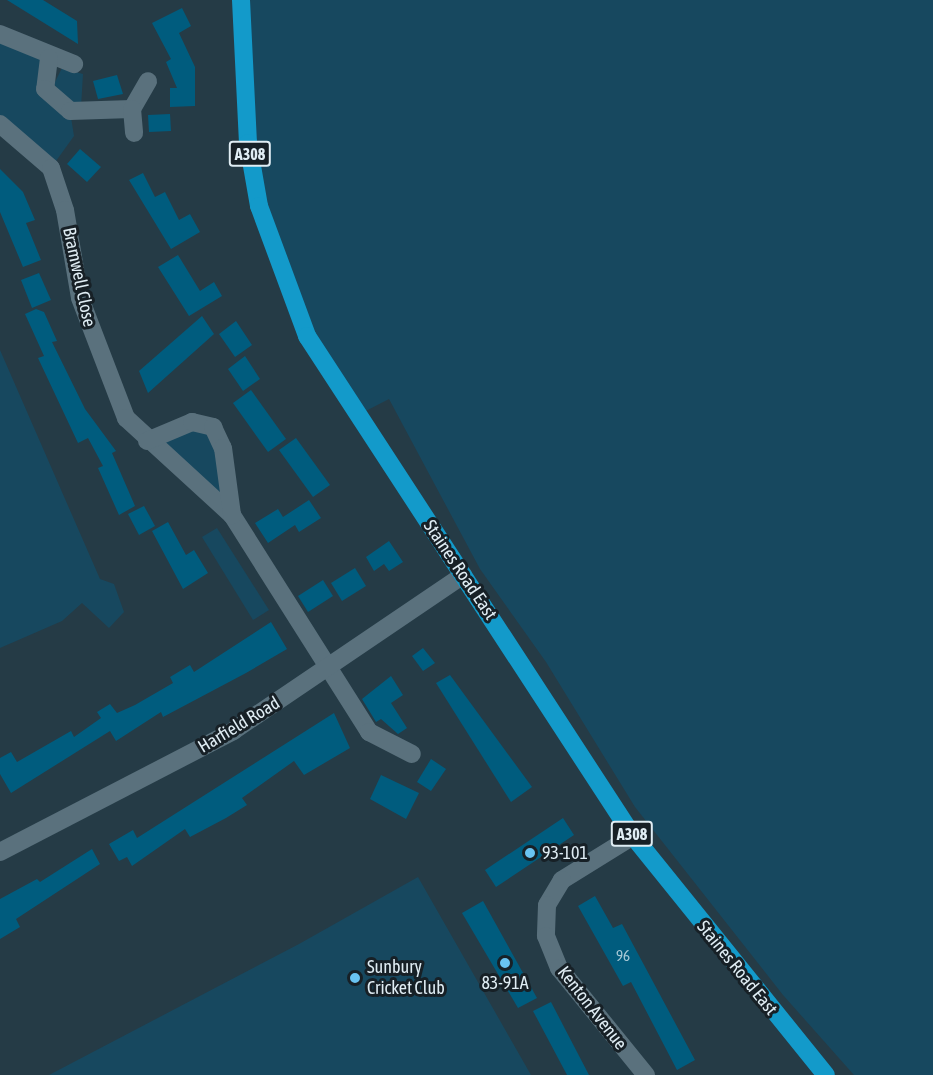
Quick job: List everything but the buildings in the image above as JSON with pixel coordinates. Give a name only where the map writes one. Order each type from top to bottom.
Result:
[{"type":"highway","name":"Staines Road East","points":[[241,0],[254,174],[292,303],[325,368],[464,575],[633,837],[826,1075]]},
{"type":"street","points":[[0,34],[49,58],[74,63]]},
{"type":"street","points":[[49,58],[45,89],[70,111],[132,109]]},
{"type":"street","points":[[134,133],[132,109],[148,81]]},
{"type":"street","name":"Bramwell Close","points":[[0,124],[51,168],[99,358],[126,418],[147,441],[232,515],[369,732],[412,754]]},
{"type":"street","name":"Bramwell Close","points":[[147,441],[192,422],[213,428],[223,448],[232,515]]},
{"type":"street","name":"Harfield Road","points":[[0,852],[232,731],[329,670],[464,575]]},
{"type":"street","name":"Kenton Avenue","points":[[633,837],[562,880],[547,905],[546,936],[559,968],[646,1075]]},
{"type":"shaded area","points":[[241,0],[933,0],[933,1075],[854,1075],[783,995],[635,807],[546,662],[480,569],[389,399],[356,416],[325,367],[259,206]]},
{"type":"shaded area","points":[[0,34],[49,58],[44,75],[70,111],[74,136],[51,168],[0,124]]},
{"type":"shaded area","points":[[62,68],[83,74],[81,107],[62,97],[54,84]]},
{"type":"shaded area","points":[[0,350],[100,579],[114,584],[124,612],[109,628],[82,603],[62,621],[0,648]]},
{"type":"shaded area","points":[[192,422],[213,427],[232,515],[147,441]]},
{"type":"shaded area","points":[[217,528],[269,610],[253,620],[202,537]]},
{"type":"shaded area","name":"Sunbury Cricket Club","points":[[418,877],[531,1075],[49,1075],[299,944]]},
{"type":"place","name":"93-101","points":[[530,853]]},
{"type":"place","name":"83-91A","points":[[505,963]]},
{"type":"place","name":"Sunbury Cricket Club","points":[[355,978]]}]
